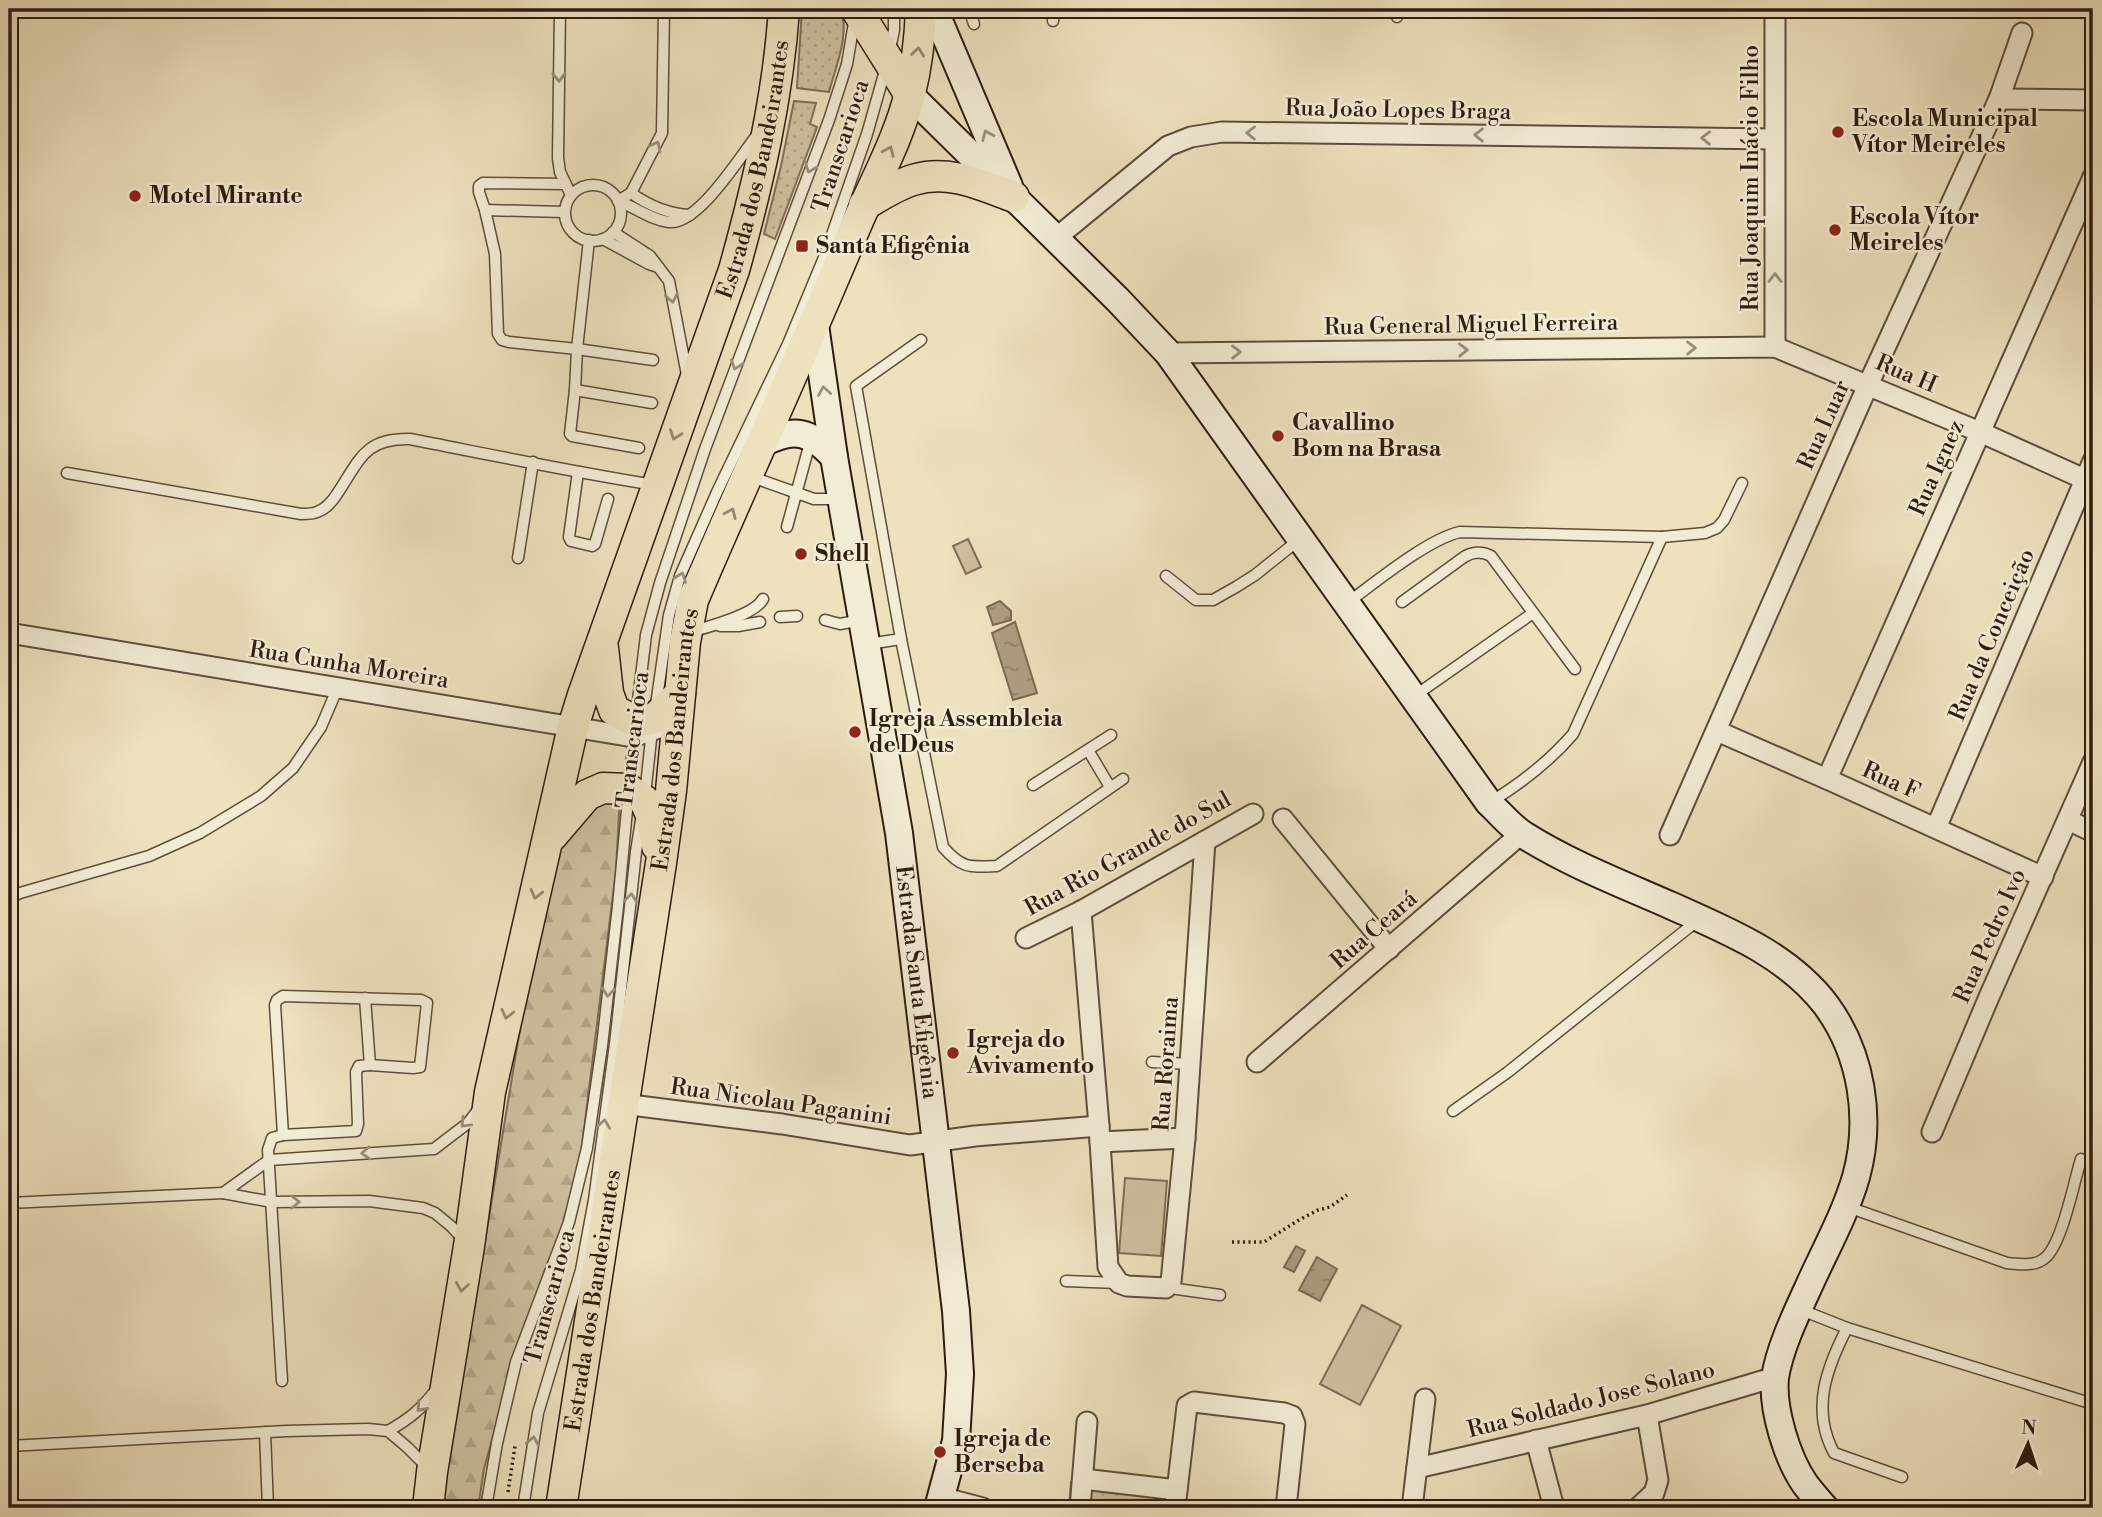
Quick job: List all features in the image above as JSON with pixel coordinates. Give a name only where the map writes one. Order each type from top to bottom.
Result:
[{"type":"main road","name":"Estrada dos Bandeirantes","points":[[428,1508],[490,1092],[573,727],[733,270],[770,118],[784,9]]},
{"type":"main road","points":[[855,9],[910,95],[1056,238],[1168,353],[1489,803],[1521,834],[1561,856],[1700,918],[1774,957],[1796,974],[1827,1006],[1850,1049],[1862,1094],[1864,1124],[1858,1170],[1846,1207],[1798,1309],[1775,1377],[1775,1395],[1783,1434],[1793,1462],[1804,1483],[1825,1508]]},
{"type":"main road","name":"Estrada dos Bandeirantes","points":[[561,1508],[671,791],[656,720],[699,629],[693,600],[893,144],[910,95],[920,39],[920,9]]},
{"type":"main road","points":[[934,9],[1014,197]]},
{"type":"main road","points":[[864,205],[912,180],[939,175],[962,177],[1014,197]]},
{"type":"main road","name":"Estrada Santa Efigênia","points":[[814,325],[899,833],[956,1311],[960,1374],[956,1441],[940,1503]]},
{"type":"main road","points":[[763,443],[780,434],[804,434],[812,437],[834,457]]},
{"type":"main road","points":[[602,640],[608,693],[614,710],[656,720]]},
{"type":"main road","points":[[549,840],[587,794],[603,789],[636,795],[651,816],[661,863]]},
{"type":"street","name":"Rua Joaquim Inácio Filho","points":[[1775,9],[1775,347]]},
{"type":"street","name":"Rua Luar","points":[[1670,835],[1868,385],[1999,99],[2022,33]]},
{"type":"street","points":[[1999,99],[2093,100]]},
{"type":"street","name":"Rua João Lopes Braga","points":[[1056,238],[1168,146],[1191,136],[1222,132],[1774,139]]},
{"type":"street","name":"Rua Ignez","points":[[1827,779],[2093,177]]},
{"type":"street","name":"Rua H","points":[[1775,347],[1979,432],[2089,482]]},
{"type":"street","name":"Rua General Miguel Ferreira","points":[[1168,353],[1775,347]]},
{"type":"street","name":"Rua da Conceição","points":[[1936,828],[2089,482],[2093,461]]},
{"type":"street","name":"Rua Cunha Moreira","points":[[9,633],[573,727],[656,720]]},
{"type":"street","name":"Rua F","points":[[1717,731],[2043,877]]},
{"type":"street","name":"Rua Pedro Ivo","points":[[1933,1132],[1989,997],[2093,762]]},
{"type":"street","name":"Rua Rio Grande do Sul","points":[[1026,938],[1081,911],[1253,814]]},
{"type":"street","points":[[1283,820],[1389,949]]},
{"type":"street","points":[[2068,820],[2093,832]]},
{"type":"street","name":"Rua Ceará","points":[[1257,1062],[1521,834]]},
{"type":"street","name":"Rua Roraima","points":[[1168,1287],[1171,1282],[1185,1138],[1205,841]]},
{"type":"street","points":[[1081,911],[1108,1267],[1119,1283],[1127,1286],[1168,1287]]},
{"type":"street","name":"Rua Nicolau Paganini","points":[[623,1104],[910,1145],[1100,1134],[1185,1138]]},
{"type":"street","name":"Rua Soldado Jose Solano","points":[[1417,1468],[1647,1415],[1775,1377]]},
{"type":"street","points":[[1412,1508],[1424,1399]]},
{"type":"street","points":[[1083,1479],[1176,1499],[1189,1403],[1284,1413],[1292,1416],[1295,1424],[1286,1508]]},
{"type":"street","points":[[1638,1508],[1654,1493],[1658,1479],[1647,1415]]},
{"type":"street","points":[[1080,1508],[1087,1422]]},
{"type":"street","points":[[1536,1440],[1554,1508]]},
{"type":"street","points":[[940,1503],[983,1508]]},
{"type":"lane","points":[[560,9],[558,158],[559,172],[571,195]]},
{"type":"lane","points":[[618,201],[631,192],[662,133],[664,9]]},
{"type":"lane","name":"Transcarioca","points":[[486,1508],[516,1362],[569,1222],[587,1148],[615,931],[636,795],[656,720],[646,635],[660,583],[705,449],[848,64],[855,9]]},
{"type":"lane","name":"Transcarioca","points":[[523,1508],[538,1413],[581,1270],[593,1200],[615,1044],[636,852],[636,795],[656,720],[668,615],[680,576],[788,344],[825,255],[867,134],[888,62],[894,30],[894,9]]},
{"type":"lane","points":[[969,9],[974,24]]},
{"type":"lane","points":[[1053,9],[1053,21]]},
{"type":"lane","points":[[618,201],[657,219],[671,222],[682,220],[705,203],[770,118]]},
{"type":"lane","points":[[565,184],[483,183],[480,186],[479,192],[495,254],[498,334],[502,340],[653,360]]},
{"type":"lane","points":[[587,185],[596,185],[613,193],[618,201],[621,212],[619,223],[613,232],[603,239],[589,240],[579,237],[571,231],[566,222],[565,212],[571,195],[587,185]]},
{"type":"lane","points":[[631,192],[661,209],[690,215]]},
{"type":"lane","points":[[485,210],[565,212]]},
{"type":"lane","points":[[613,232],[650,256],[669,281],[690,393]]},
{"type":"lane","points":[[603,239],[649,264],[660,267]]},
{"type":"lane","points":[[589,240],[576,349],[570,434],[639,447]]},
{"type":"lane","points":[[920,340],[856,386],[901,639],[943,847],[955,860],[974,867],[998,866],[1123,779]]},
{"type":"lane","points":[[575,390],[652,403]]},
{"type":"lane","points":[[787,527],[812,437]]},
{"type":"lane","points":[[67,473],[301,514],[317,512],[331,504],[364,454],[375,444],[392,439],[410,439],[657,485]]},
{"type":"lane","points":[[518,558],[533,462]]},
{"type":"lane","points":[[578,472],[569,537],[571,541],[592,546],[595,544],[608,499]]},
{"type":"lane","points":[[748,476],[814,499],[842,499]]},
{"type":"lane","points":[[1346,603],[1447,535],[1461,532],[1662,537],[1705,533],[1717,528],[1724,520],[1742,483]]},
{"type":"lane","points":[[1489,803],[1517,786],[1559,751],[1573,734],[1662,537]]},
{"type":"lane","points":[[1166,576],[1196,600],[1213,600],[1255,575],[1300,539]]},
{"type":"lane","points":[[1402,602],[1469,554],[1485,553],[1491,556],[1575,670]]},
{"type":"lane","points":[[699,629],[752,610],[762,603],[763,599]]},
{"type":"lane","points":[[1412,697],[1533,613]]},
{"type":"lane","points":[[780,617],[796,616]]},
{"type":"lane","points":[[825,620],[901,639]]},
{"type":"lane","points":[[699,629],[760,622]]},
{"type":"lane","points":[[9,898],[149,856],[200,833],[261,796],[293,768],[321,727],[338,687]]},
{"type":"lane","points":[[1033,785],[1111,735]]},
{"type":"lane","points":[[1088,750],[1110,787]]},
{"type":"lane","points":[[1453,1111],[1508,1072],[1700,918]]},
{"type":"lane","points":[[282,1381],[268,1150],[272,1138],[356,1131],[356,1072],[359,1066],[421,1066],[426,1003],[421,1000],[365,998],[283,996],[277,999],[275,1005],[283,1135]]},
{"type":"lane","points":[[365,998],[370,1065]]},
{"type":"lane","points":[[1152,1062],[1190,1064]]},
{"type":"lane","points":[[223,1193],[269,1160],[435,1149],[468,1123],[490,1092]]},
{"type":"lane","points":[[1846,1207],[2007,1263],[2027,1265],[2043,1260],[2054,1247],[2081,1159]]},
{"type":"lane","points":[[9,1203],[223,1193],[272,1202],[369,1201],[424,1208],[452,1227],[469,1246]]},
{"type":"lane","points":[[1066,1281],[1119,1283]]},
{"type":"lane","points":[[1168,1287],[1220,1295]]},
{"type":"lane","points":[[1798,1309],[1847,1328],[2093,1404]]},
{"type":"lane","points":[[1847,1328],[1831,1363],[1823,1393],[1822,1416],[1828,1441],[1834,1453],[1902,1477]]},
{"type":"lane","points":[[388,1432],[419,1411],[448,1374]]},
{"type":"lane","points":[[9,1446],[368,1429],[388,1432],[432,1472]]},
{"type":"lane","points":[[265,1432],[268,1508]]},
{"type":"path","points":[[835,164],[849,128]]},
{"type":"path","points":[[1232,1242],[1264,1242],[1318,1210],[1331,1207],[1347,1195]]},
{"type":"path","points":[[508,1492],[515,1446]]},
{"type":"green space","points":[[802,9],[840,9],[843,18],[843,39],[829,92],[797,88]]},
{"type":"green space","points":[[794,101],[816,103],[810,124],[817,127],[775,239],[764,234]]},
{"type":"green space","points":[[968,539],[981,567],[966,574],[953,546]]},
{"type":"green space","points":[[620,795],[616,870],[580,1162],[561,1234],[518,1344],[484,1469],[478,1508],[441,1508],[518,1041],[562,818]]},
{"type":"green space","points":[[1125,1178],[1167,1181],[1161,1256],[1119,1253]]},
{"type":"green space","points":[[1362,1305],[1401,1326],[1360,1405],[1320,1384]]},
{"type":"green space","points":[[1071,1482],[1162,1491],[1160,1508],[1069,1508]]},
{"type":"water","points":[[1000,601],[1011,611],[1011,620],[993,625],[987,607]]},
{"type":"water","points":[[1015,622],[1037,693],[1013,700],[992,633]]},
{"type":"water","points":[[1296,1246],[1305,1251],[1294,1272],[1284,1267]]},
{"type":"water","points":[[1317,1257],[1337,1269],[1320,1301],[1299,1290]]},
{"type":"place","name":"Escola Municipal Vítor Meireles","points":[[1838,132]]},
{"type":"place","name":"Motel Mirante","points":[[135,196]]},
{"type":"place","name":"Escola Vítor Meireles","points":[[1835,230]]},
{"type":"place","name":"Santa Efigênia","points":[[802,246]]},
{"type":"place","name":"Cavallino Bom na Brasa","points":[[1278,436]]},
{"type":"place","name":"Shell","points":[[801,554]]},
{"type":"place","name":"Igreja Assembleia de Deus","points":[[855,732]]},
{"type":"place","name":"Igreja do Avivamento","points":[[953,1053]]},
{"type":"place","name":"Igreja de Berseba","points":[[940,1452]]}]
